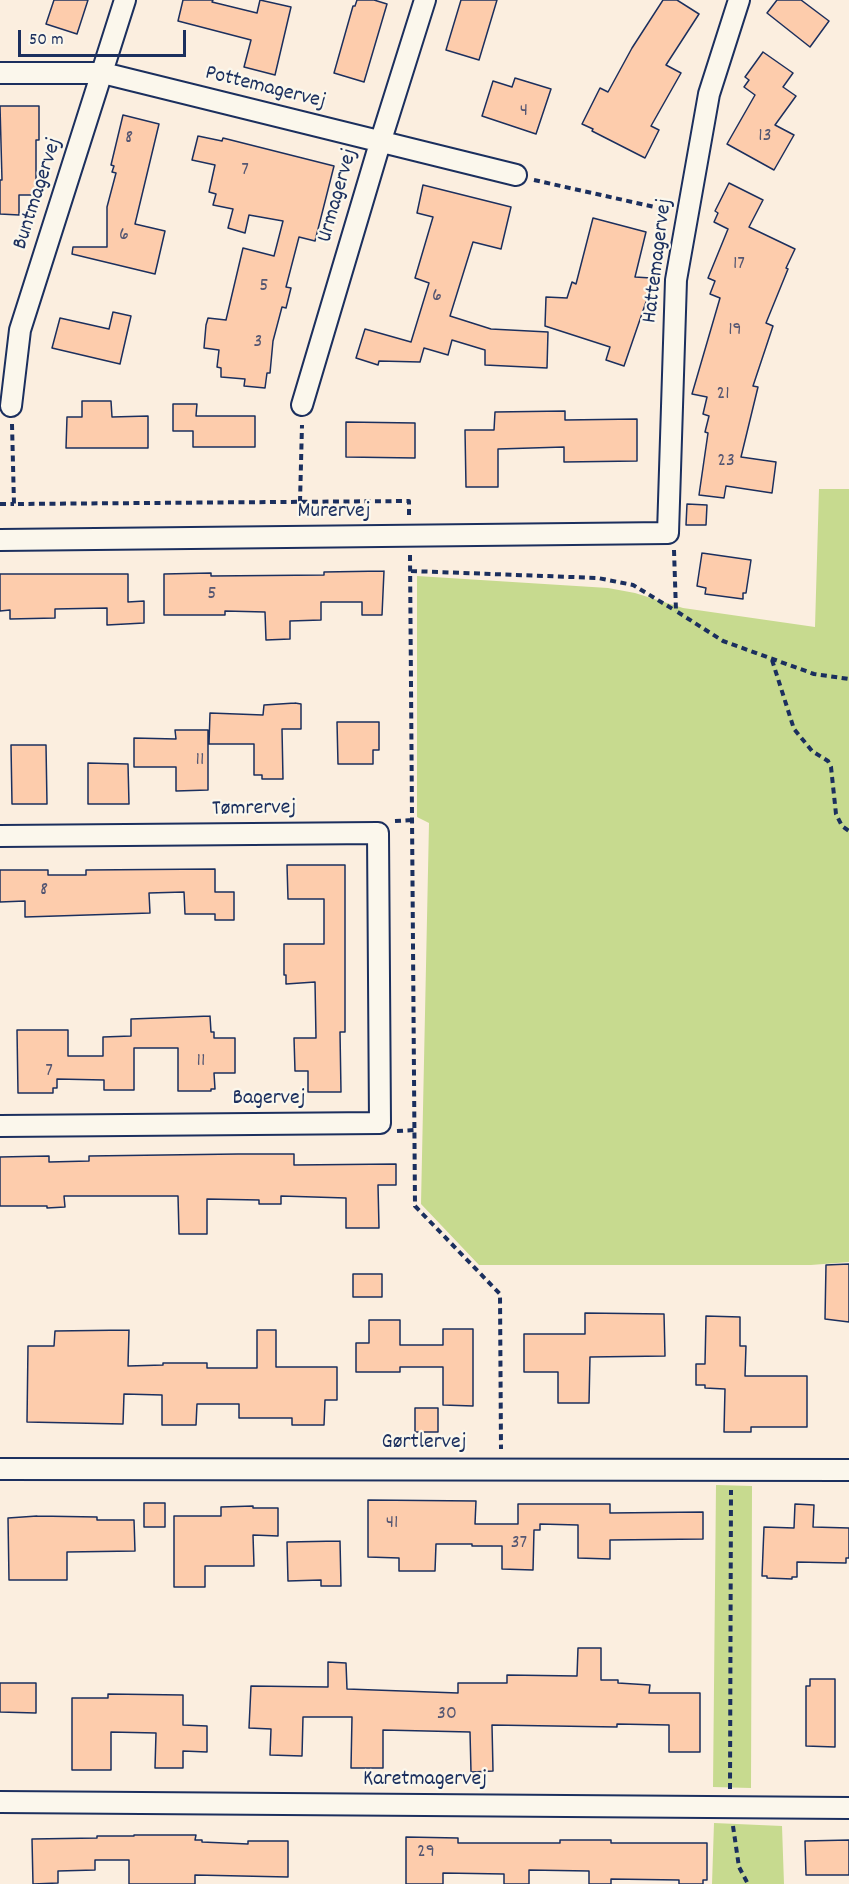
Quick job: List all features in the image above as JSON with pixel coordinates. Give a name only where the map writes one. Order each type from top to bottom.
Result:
[{"type":"street","name":"Buntmagervej","points":[[11,406],[20,330],[125,0]]},
{"type":"street","name":"Urmagervej","points":[[302,405],[425,0]]},
{"type":"street","name":"Hattemagervej","points":[[668,533],[676,280],[709,94],[739,0]]},
{"type":"street","name":"Pottemagervej","points":[[0,73],[103,74],[516,176]]},
{"type":"street","name":"Murervej","points":[[0,540],[668,533]]},
{"type":"street","name":"Tømrervej","points":[[0,836],[378,833],[379,964]]},
{"type":"street","name":"Bagervej","points":[[0,1126],[380,1123],[379,964]]},
{"type":"street","name":"Gørtlervej","points":[[0,1469],[849,1470]]},
{"type":"street","name":"Karetmagervej","points":[[0,1802],[849,1808]]},
{"type":"path","points":[[516,176],[687,214]]},
{"type":"path","points":[[300,502],[302,405]]},
{"type":"path","points":[[11,406],[14,504]]},
{"type":"path","points":[[0,504],[409,501],[415,1206],[500,1294],[501,1468]]},
{"type":"path","points":[[668,533],[674,549],[676,611]]},
{"type":"path","points":[[411,571],[598,578],[633,585],[723,641],[814,674],[849,679]]},
{"type":"path","points":[[772,659],[794,729],[812,751],[821,754],[831,767],[836,814],[842,826],[849,831]]},
{"type":"path","points":[[390,1131],[414,1130]]},
{"type":"path","points":[[731,1469],[730,1807],[739,1867],[748,1884]]},
{"type":"green space","points":[[819,489],[849,489],[849,1262],[811,1265],[479,1265],[421,1204],[429,823],[417,817],[417,576],[608,588],[635,593],[683,608],[815,627]]},
{"type":"green space","points":[[716,1485],[752,1486],[751,1788],[713,1787]]},
{"type":"green space","points":[[714,1823],[782,1826],[784,1884],[712,1884]]},
{"type":"building","points":[[54,0],[88,0],[77,34],[46,24]]},
{"type":"building","points":[[183,0],[213,0],[212,2],[257,13],[260,0],[291,7],[275,75],[244,67],[251,40],[178,21]]},
{"type":"building","points":[[357,0],[374,0],[387,4],[364,82],[334,73],[353,6]]},
{"type":"building","points":[[461,0],[497,0],[479,60],[446,50]]},
{"type":"building","points":[[663,0],[677,0],[699,14],[666,65],[681,73],[651,126],[659,130],[645,158],[582,124],[600,88],[608,92],[632,48]]},
{"type":"building","points":[[777,0],[801,0],[829,21],[810,47],[767,13]]},
{"type":"building","points":[[763,52],[793,73],[783,87],[796,96],[775,125],[794,135],[774,170],[727,144],[755,95],[744,87],[749,80],[745,77]]},
{"type":"building","points":[[515,78],[551,89],[536,134],[482,116],[493,81],[512,87]]},
{"type":"building","points":[[0,106],[39,106],[39,140],[36,140],[36,195],[19,195],[19,215],[0,214],[0,180],[2,180]]},
{"type":"building","points":[[123,115],[159,124],[135,224],[165,231],[155,274],[72,254],[73,247],[107,247],[107,207],[116,173],[112,172],[114,166],[111,165]]},
{"type":"building","points":[[198,136],[222,141],[223,138],[334,166],[315,241],[299,237],[286,287],[291,288],[286,308],[282,307],[273,341],[270,373],[267,373],[265,388],[244,386],[245,379],[221,377],[221,368],[217,367],[219,350],[204,348],[206,325],[208,318],[226,320],[243,248],[274,256],[283,221],[249,215],[245,233],[228,228],[233,209],[213,205],[216,194],[209,192],[215,165],[192,160]]},
{"type":"building","points":[[729,183],[763,200],[749,227],[795,249],[766,323],[773,326],[753,386],[758,387],[741,457],[776,462],[772,493],[726,486],[724,498],[699,495],[708,433],[705,432],[709,416],[703,414],[707,397],[692,394],[720,298],[710,294],[715,281],[708,278],[728,229],[714,222],[718,213],[715,211]]},
{"type":"building","points":[[423,185],[511,207],[501,249],[473,242],[450,316],[491,329],[548,332],[547,368],[485,365],[485,350],[452,340],[448,355],[424,348],[420,362],[379,361],[378,365],[356,358],[365,329],[411,342],[429,283],[415,278],[433,217],[417,213]]},
{"type":"building","points":[[593,218],[646,232],[635,277],[651,278],[650,302],[646,302],[624,366],[606,360],[610,347],[545,326],[546,297],[567,298],[572,282],[576,284]]},
{"type":"building","points":[[113,312],[131,316],[120,364],[52,348],[60,318],[109,329]]},
{"type":"building","points":[[82,401],[111,401],[112,417],[148,416],[148,448],[66,448],[67,417],[82,417]]},
{"type":"building","points":[[173,404],[197,404],[196,416],[255,416],[255,447],[193,447],[193,431],[173,431]]},
{"type":"building","points":[[565,411],[565,420],[637,419],[637,461],[564,462],[564,447],[498,449],[498,487],[466,487],[465,430],[494,430],[495,412]]},
{"type":"building","points":[[346,422],[415,423],[415,458],[346,457]]},
{"type":"building","points":[[687,504],[707,505],[706,525],[686,525]]},
{"type":"building","points":[[702,553],[751,560],[743,599],[705,594],[706,588],[697,586]]},
{"type":"building","points":[[384,571],[382,615],[362,615],[362,602],[321,602],[321,620],[290,621],[290,639],[266,640],[265,612],[225,611],[225,615],[164,615],[164,574],[324,575],[324,572]]},
{"type":"building","points":[[0,574],[128,574],[128,602],[144,601],[144,623],[107,625],[107,608],[55,609],[55,618],[10,619],[10,610],[0,611]]},
{"type":"building","points":[[301,704],[301,729],[282,729],[283,779],[262,779],[262,775],[254,775],[254,744],[209,744],[210,713],[263,715],[264,705]]},
{"type":"building","points":[[337,722],[379,722],[379,750],[373,750],[373,764],[338,764]]},
{"type":"building","points":[[175,730],[208,730],[208,790],[176,791],[176,767],[134,767],[134,738],[176,739]]},
{"type":"building","points":[[11,745],[46,745],[47,804],[12,804]]},
{"type":"building","points":[[88,763],[128,764],[129,804],[88,804]]},
{"type":"building","points":[[287,865],[345,865],[345,1032],[340,1032],[341,1092],[308,1092],[308,1071],[295,1071],[294,1038],[316,1038],[315,982],[286,984],[284,944],[324,944],[324,899],[288,899]]},
{"type":"building","points":[[215,869],[215,892],[234,892],[234,920],[215,920],[215,914],[185,914],[184,892],[149,893],[150,913],[25,917],[25,901],[0,902],[0,870],[48,870],[48,875],[86,875],[86,870]]},
{"type":"building","points":[[210,1016],[211,1032],[214,1032],[214,1038],[235,1038],[235,1073],[214,1073],[215,1089],[211,1091],[178,1091],[178,1048],[134,1048],[134,1090],[104,1090],[104,1080],[57,1079],[57,1088],[53,1088],[53,1093],[18,1093],[17,1030],[68,1030],[68,1056],[103,1056],[103,1037],[131,1036],[131,1019]]},
{"type":"building","points":[[294,1154],[294,1165],[396,1164],[396,1185],[378,1185],[379,1228],[346,1228],[346,1198],[281,1196],[281,1204],[259,1204],[259,1200],[207,1199],[207,1234],[179,1234],[178,1196],[64,1196],[65,1207],[0,1206],[0,1157],[49,1156],[49,1162],[89,1161],[89,1156]]},
{"type":"building","points":[[849,1264],[849,1322],[825,1319],[826,1265]]},
{"type":"building","points":[[353,1274],[382,1274],[382,1297],[353,1297]]},
{"type":"building","points":[[585,1313],[664,1314],[665,1356],[590,1357],[589,1403],[558,1403],[558,1372],[524,1372],[524,1334],[585,1334]]},
{"type":"building","points":[[706,1316],[740,1317],[740,1346],[746,1346],[745,1376],[807,1376],[807,1427],[751,1427],[751,1432],[724,1432],[725,1389],[696,1385],[696,1364],[705,1364]]},
{"type":"building","points":[[369,1320],[400,1320],[400,1345],[443,1345],[443,1329],[473,1329],[473,1406],[443,1405],[443,1367],[400,1367],[400,1372],[356,1372],[356,1343],[369,1343]]},
{"type":"building","points":[[129,1330],[128,1366],[207,1363],[207,1368],[257,1368],[257,1330],[276,1330],[276,1367],[337,1367],[337,1400],[325,1400],[324,1425],[292,1425],[292,1418],[239,1418],[239,1404],[197,1404],[196,1425],[162,1425],[162,1395],[124,1394],[123,1424],[27,1422],[28,1346],[54,1346],[55,1331]]},
{"type":"building","points":[[415,1408],[438,1408],[438,1432],[415,1432]]},
{"type":"building","points":[[368,1500],[476,1501],[475,1524],[518,1524],[518,1504],[610,1504],[610,1513],[703,1512],[703,1539],[610,1540],[610,1559],[578,1558],[578,1525],[540,1524],[540,1530],[534,1530],[533,1570],[502,1569],[502,1546],[436,1544],[435,1571],[399,1571],[399,1558],[368,1557]]},
{"type":"building","points":[[144,1503],[165,1503],[165,1527],[144,1527]]},
{"type":"building","points":[[795,1504],[814,1505],[813,1527],[849,1528],[849,1558],[846,1558],[846,1563],[797,1562],[797,1577],[792,1577],[792,1579],[762,1576],[764,1527],[794,1528]]},
{"type":"building","points":[[253,1506],[253,1508],[278,1508],[278,1536],[253,1535],[254,1566],[205,1566],[205,1587],[174,1587],[174,1516],[221,1516],[221,1507]]},
{"type":"building","points":[[37,1516],[134,1520],[135,1551],[67,1552],[67,1580],[9,1580],[8,1518]]},
{"type":"building","points":[[340,1541],[341,1586],[321,1586],[321,1580],[288,1581],[287,1542]]},
{"type":"building","points":[[578,1648],[601,1648],[601,1680],[650,1685],[649,1693],[700,1693],[700,1752],[669,1752],[669,1725],[617,1724],[617,1727],[492,1725],[493,1771],[471,1772],[470,1732],[383,1730],[383,1768],[351,1768],[352,1717],[303,1717],[302,1756],[270,1755],[271,1729],[249,1728],[251,1686],[328,1687],[328,1662],[346,1663],[347,1689],[458,1693],[458,1683],[507,1683],[507,1675],[577,1676]]},
{"type":"building","points":[[810,1679],[835,1679],[835,1747],[806,1746],[806,1686],[810,1686]]},
{"type":"building","points":[[0,1683],[36,1683],[36,1713],[0,1712]]},
{"type":"building","points":[[108,1694],[183,1695],[183,1725],[207,1726],[207,1752],[183,1751],[183,1768],[155,1768],[156,1733],[111,1732],[111,1770],[72,1770],[72,1698],[108,1698]]},
{"type":"building","points":[[196,1835],[195,1840],[202,1840],[202,1842],[248,1844],[248,1841],[288,1841],[288,1877],[195,1875],[195,1884],[129,1884],[129,1860],[95,1860],[95,1870],[58,1871],[58,1883],[33,1884],[32,1839]]},
{"type":"building","points":[[406,1837],[458,1838],[458,1843],[560,1843],[560,1840],[611,1840],[611,1843],[707,1843],[707,1880],[703,1880],[703,1884],[679,1884],[679,1880],[611,1879],[611,1884],[589,1884],[589,1871],[529,1870],[529,1884],[504,1884],[504,1874],[443,1873],[443,1884],[406,1884]]},
{"type":"building","points":[[849,1840],[849,1875],[806,1875],[805,1841]]}]
